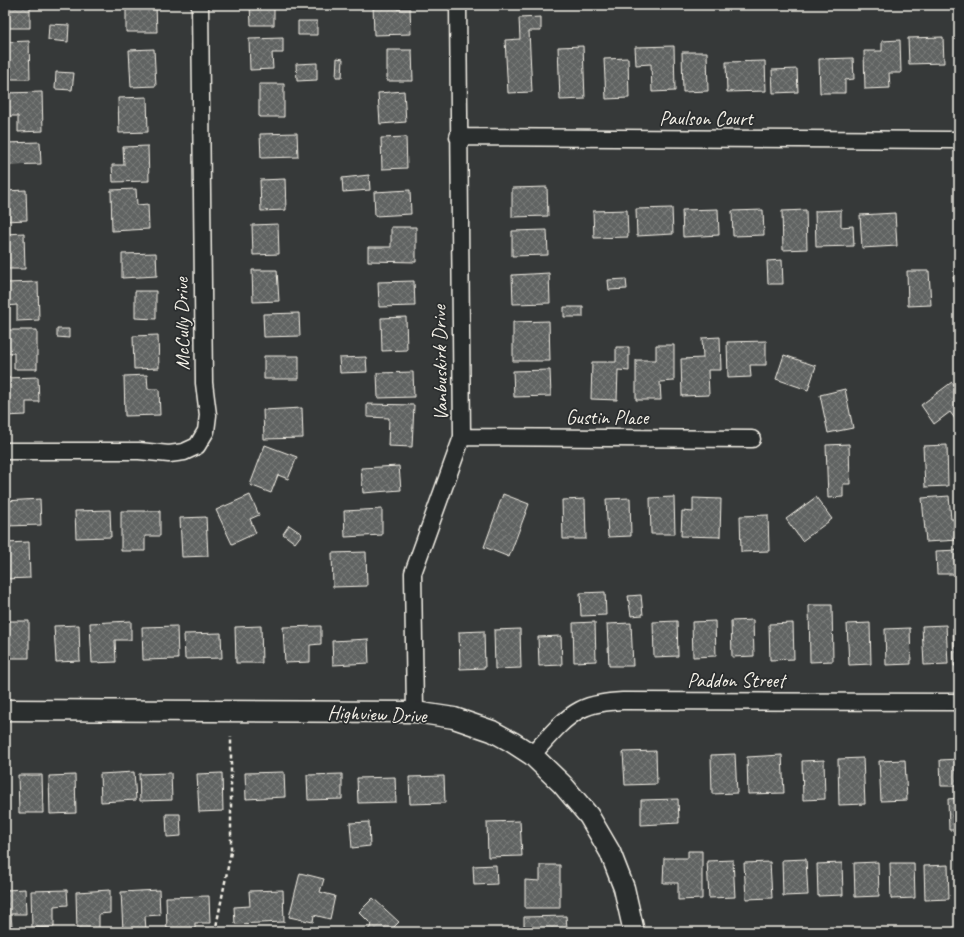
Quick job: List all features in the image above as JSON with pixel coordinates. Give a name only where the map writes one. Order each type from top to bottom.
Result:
[{"type":"street","name":"McCully Drive","points":[[5,451],[139,451],[169,454],[184,452],[197,446],[206,431],[208,415],[204,383],[200,5]]},
{"type":"street","name":"Vanbuskirk Drive","points":[[415,712],[413,573],[462,437],[458,137],[458,5]]},
{"type":"street","name":"Paulson Court","points":[[458,137],[954,140]]},
{"type":"street","name":"Gustin Place","points":[[462,437],[752,439]]},
{"type":"street","name":"Paddon Street","points":[[532,755],[566,720],[581,709],[602,703],[624,701],[959,702]]},
{"type":"street","name":"Highview Drive","points":[[5,710],[415,712],[454,718],[492,731],[532,755],[562,784],[589,816],[610,852],[624,888],[634,932]]},
{"type":"path","points":[[214,932],[231,852],[231,736]]},
{"type":"building","points":[[6,5],[30,5],[30,28],[6,28]]},
{"type":"building","points":[[126,5],[156,5],[157,32],[126,32]]},
{"type":"building","points":[[250,5],[274,5],[274,25],[251,25]]},
{"type":"building","points":[[373,5],[397,5],[397,9],[410,9],[411,34],[374,35]]},
{"type":"building","points":[[541,17],[541,31],[529,31],[532,92],[508,93],[505,40],[520,39],[519,18]]},
{"type":"building","points":[[298,21],[317,21],[317,35],[298,35]]},
{"type":"building","points":[[49,24],[69,25],[68,42],[48,40]]},
{"type":"building","points":[[943,37],[944,63],[909,64],[908,38]]},
{"type":"building","points":[[283,38],[283,53],[272,53],[273,69],[250,70],[249,39]]},
{"type":"building","points":[[900,40],[901,73],[889,73],[890,88],[865,89],[864,51],[882,51],[882,41]]},
{"type":"building","points":[[29,41],[30,79],[5,79],[5,42]]},
{"type":"building","points":[[583,46],[585,99],[560,100],[558,47]]},
{"type":"building","points":[[674,46],[675,91],[652,92],[651,64],[636,65],[635,47]]},
{"type":"building","points":[[154,49],[156,86],[131,87],[129,50]]},
{"type":"building","points":[[387,50],[412,50],[413,81],[387,81]]},
{"type":"building","points":[[682,52],[707,52],[708,91],[683,92]]},
{"type":"building","points":[[337,58],[343,59],[342,77],[336,77]]},
{"type":"building","points":[[628,58],[629,98],[606,99],[604,59]]},
{"type":"building","points":[[853,58],[854,79],[845,80],[845,93],[820,93],[819,59]]},
{"type":"building","points":[[765,61],[766,91],[727,92],[726,62]]},
{"type":"building","points":[[317,63],[317,80],[297,81],[296,64]]},
{"type":"building","points":[[797,69],[798,92],[773,93],[772,70]]},
{"type":"building","points":[[56,72],[74,73],[72,90],[55,89]]},
{"type":"building","points":[[259,84],[284,84],[284,117],[259,117]]},
{"type":"building","points":[[404,91],[406,122],[380,124],[378,93]]},
{"type":"building","points":[[42,92],[43,131],[18,132],[18,116],[5,116],[5,93]]},
{"type":"building","points":[[147,97],[148,132],[119,133],[118,98]]},
{"type":"building","points":[[297,133],[298,157],[261,158],[260,134]]},
{"type":"building","points":[[406,137],[407,168],[382,169],[381,138]]},
{"type":"building","points":[[40,142],[41,164],[5,165],[5,143]]},
{"type":"building","points":[[148,146],[149,181],[113,182],[112,165],[124,165],[123,147]]},
{"type":"building","points":[[369,175],[370,190],[343,192],[342,178]]},
{"type":"building","points":[[285,179],[286,210],[261,211],[260,180]]},
{"type":"building","points":[[547,187],[548,216],[512,217],[512,188]]},
{"type":"building","points":[[136,189],[137,205],[148,204],[149,229],[112,231],[111,190]]},
{"type":"building","points":[[26,190],[27,220],[5,221],[5,191]]},
{"type":"building","points":[[410,190],[411,214],[375,216],[374,192]]},
{"type":"building","points":[[672,208],[673,234],[637,236],[636,209]]},
{"type":"building","points":[[718,209],[719,235],[683,237],[682,210]]},
{"type":"building","points":[[627,210],[628,237],[594,238],[593,211]]},
{"type":"building","points":[[763,210],[764,235],[733,236],[732,211]]},
{"type":"building","points":[[806,210],[807,249],[783,250],[782,211]]},
{"type":"building","points":[[841,210],[841,227],[853,226],[854,246],[816,247],[815,211]]},
{"type":"building","points":[[895,213],[897,246],[862,248],[860,215]]},
{"type":"building","points":[[278,224],[279,254],[253,255],[252,225]]},
{"type":"building","points":[[391,227],[416,227],[416,262],[368,261],[368,247],[391,247]]},
{"type":"building","points":[[547,230],[548,255],[512,256],[512,231]]},
{"type":"building","points":[[24,233],[25,269],[5,269],[5,234]]},
{"type":"building","points":[[156,253],[157,276],[122,278],[122,254]]},
{"type":"building","points":[[782,260],[783,284],[768,284],[767,261]]},
{"type":"building","points":[[252,270],[277,270],[279,301],[253,302]]},
{"type":"building","points":[[907,271],[929,271],[931,305],[908,306]]},
{"type":"building","points":[[549,273],[550,303],[513,304],[512,275]]},
{"type":"building","points":[[959,276],[959,300],[953,277]]},
{"type":"building","points":[[626,279],[627,289],[609,290],[608,280]]},
{"type":"building","points":[[414,281],[415,306],[379,307],[378,282]]},
{"type":"building","points":[[38,282],[39,320],[17,321],[17,305],[5,306],[5,283]]},
{"type":"building","points":[[135,291],[156,291],[156,319],[135,318]]},
{"type":"building","points":[[564,307],[583,307],[583,317],[564,317]]},
{"type":"building","points":[[299,313],[300,336],[264,337],[263,314]]},
{"type":"building","points":[[406,317],[407,350],[382,351],[381,318]]},
{"type":"building","points":[[549,321],[550,361],[513,361],[513,322]]},
{"type":"building","points":[[57,329],[69,329],[69,338],[57,337]]},
{"type":"building","points":[[5,330],[37,330],[37,369],[14,369],[14,353],[5,353]]},
{"type":"building","points":[[158,335],[159,368],[134,369],[133,336]]},
{"type":"building","points":[[720,337],[721,370],[708,370],[709,395],[682,396],[681,359],[703,358],[702,338]]},
{"type":"building","points":[[766,341],[766,365],[750,365],[751,377],[728,378],[727,342]]},
{"type":"building","points":[[656,345],[674,345],[674,381],[660,382],[661,400],[636,400],[636,360],[656,360]]},
{"type":"building","points":[[616,347],[629,347],[629,371],[618,370],[617,400],[591,399],[592,362],[616,362]]},
{"type":"building","points":[[784,355],[816,366],[808,390],[776,379]]},
{"type":"building","points":[[264,356],[299,356],[299,379],[264,379]]},
{"type":"building","points":[[366,357],[367,372],[340,373],[339,358]]},
{"type":"building","points":[[550,370],[551,396],[514,397],[513,371]]},
{"type":"building","points":[[413,372],[414,397],[378,398],[377,373]]},
{"type":"building","points":[[147,375],[148,389],[159,389],[160,415],[125,416],[124,376]]},
{"type":"building","points":[[38,377],[39,402],[26,402],[26,415],[5,416],[5,378]]},
{"type":"building","points":[[952,382],[959,391],[959,424],[950,412],[934,424],[921,405]]},
{"type":"building","points":[[845,389],[853,428],[828,433],[820,395]]},
{"type":"building","points":[[367,404],[414,405],[412,447],[388,446],[389,418],[367,417]]},
{"type":"building","points":[[302,408],[303,438],[264,439],[263,410]]},
{"type":"building","points":[[849,444],[850,484],[843,484],[843,497],[828,498],[826,445]]},
{"type":"building","points":[[265,445],[297,457],[288,479],[278,475],[271,493],[250,485]]},
{"type":"building","points":[[947,445],[948,486],[925,487],[923,446]]},
{"type":"building","points":[[399,466],[401,490],[363,493],[361,468]]},
{"type":"building","points":[[503,494],[529,504],[509,557],[484,547]]},
{"type":"building","points":[[250,495],[259,515],[250,519],[256,533],[232,544],[216,510]]},
{"type":"building","points":[[949,496],[951,519],[959,519],[959,540],[926,542],[922,498]]},
{"type":"building","points":[[674,497],[675,534],[651,534],[650,498]]},
{"type":"building","points":[[816,497],[832,519],[802,541],[786,519]]},
{"type":"building","points":[[630,498],[631,536],[608,537],[606,499]]},
{"type":"building","points":[[693,498],[721,499],[720,537],[681,536],[682,511],[693,512]]},
{"type":"building","points":[[40,499],[41,525],[5,526],[5,501]]},
{"type":"building","points":[[585,499],[586,539],[563,539],[562,500]]},
{"type":"building","points":[[382,509],[382,535],[345,537],[344,511]]},
{"type":"building","points":[[110,510],[111,537],[76,538],[75,511]]},
{"type":"building","points":[[121,511],[160,511],[160,536],[145,536],[145,551],[121,551]]},
{"type":"building","points":[[768,515],[769,551],[741,552],[740,516]]},
{"type":"building","points":[[206,517],[208,556],[182,557],[180,518]]},
{"type":"building","points":[[289,525],[302,534],[295,543],[283,534]]},
{"type":"building","points":[[29,542],[30,578],[5,579],[5,543]]},
{"type":"building","points":[[959,550],[959,574],[937,574],[936,551]]},
{"type":"building","points":[[366,552],[367,586],[333,587],[332,553]]},
{"type":"building","points":[[605,592],[606,615],[581,616],[580,593]]},
{"type":"building","points":[[641,595],[643,615],[631,616],[628,596]]},
{"type":"building","points":[[809,605],[832,605],[833,661],[810,662]]},
{"type":"building","points":[[753,620],[754,656],[732,657],[731,621]]},
{"type":"building","points":[[6,621],[29,621],[29,658],[5,658]]},
{"type":"building","points":[[131,621],[131,640],[115,640],[116,662],[92,663],[90,623]]},
{"type":"building","points":[[677,621],[678,656],[654,657],[653,622]]},
{"type":"building","points":[[715,621],[716,656],[693,657],[692,622]]},
{"type":"building","points":[[595,622],[596,661],[574,662],[573,623]]},
{"type":"building","points":[[631,623],[633,666],[609,666],[607,624]]},
{"type":"building","points":[[793,623],[794,659],[770,660],[769,624]]},
{"type":"building","points":[[870,623],[871,664],[849,665],[847,624]]},
{"type":"building","points":[[79,625],[80,661],[56,662],[54,626]]},
{"type":"building","points":[[946,625],[948,664],[924,665],[922,626]]},
{"type":"building","points":[[177,626],[178,659],[143,660],[142,627]]},
{"type":"building","points":[[261,626],[262,663],[236,663],[235,627]]},
{"type":"building","points":[[321,626],[321,644],[310,645],[310,662],[285,663],[283,627]]},
{"type":"building","points":[[910,628],[911,664],[886,665],[885,629]]},
{"type":"building","points":[[953,628],[959,628],[959,665],[954,666]]},
{"type":"building","points":[[520,629],[521,668],[495,669],[494,630]]},
{"type":"building","points":[[484,631],[485,668],[460,669],[459,632]]},
{"type":"building","points":[[221,633],[222,658],[185,659],[184,634]]},
{"type":"building","points":[[561,636],[562,665],[539,666],[538,637]]},
{"type":"building","points":[[368,639],[369,663],[333,665],[332,641]]},
{"type":"building","points":[[656,751],[657,784],[625,785],[623,752]]},
{"type":"building","points":[[735,754],[737,793],[712,794],[711,755]]},
{"type":"building","points":[[782,755],[784,793],[748,794],[747,757]]},
{"type":"building","points":[[863,758],[865,804],[839,805],[838,759]]},
{"type":"building","points":[[959,759],[959,786],[941,786],[940,760]]},
{"type":"building","points":[[824,760],[825,799],[803,800],[802,761]]},
{"type":"building","points":[[905,760],[907,800],[881,801],[879,761]]},
{"type":"building","points":[[134,772],[136,800],[101,802],[100,774]]},
{"type":"building","points":[[284,772],[285,797],[246,799],[245,773]]},
{"type":"building","points":[[171,773],[172,800],[140,801],[139,774]]},
{"type":"building","points":[[222,773],[223,811],[199,812],[197,774]]},
{"type":"building","points":[[342,774],[342,799],[308,800],[307,775]]},
{"type":"building","points":[[18,775],[42,775],[43,813],[19,813]]},
{"type":"building","points":[[75,775],[76,813],[50,814],[49,776]]},
{"type":"building","points":[[444,776],[445,803],[410,804],[409,777]]},
{"type":"building","points":[[395,777],[396,802],[358,803],[357,778]]},
{"type":"building","points":[[959,798],[959,830],[949,830],[948,799]]},
{"type":"building","points":[[678,799],[679,823],[641,825],[641,800]]},
{"type":"building","points":[[166,814],[180,814],[181,836],[167,837]]},
{"type":"building","points":[[520,821],[522,856],[488,857],[487,822]]},
{"type":"building","points":[[369,822],[370,846],[352,848],[350,823]]},
{"type":"building","points":[[688,851],[702,851],[702,899],[678,900],[678,883],[663,883],[664,858],[688,858]]},
{"type":"building","points":[[806,859],[808,895],[783,896],[782,860]]},
{"type":"building","points":[[733,860],[735,897],[709,898],[707,861]]},
{"type":"building","points":[[770,862],[772,898],[746,899],[744,863]]},
{"type":"building","points":[[878,862],[879,896],[855,897],[854,863]]},
{"type":"building","points":[[842,863],[843,895],[818,896],[817,864]]},
{"type":"building","points":[[890,863],[914,863],[915,898],[891,899]]},
{"type":"building","points":[[496,865],[497,884],[474,885],[473,866]]},
{"type":"building","points":[[540,865],[560,865],[560,908],[525,908],[525,880],[540,881]]},
{"type":"building","points":[[948,865],[949,899],[925,900],[924,866]]},
{"type":"building","points":[[300,873],[324,879],[320,892],[335,896],[330,919],[314,915],[313,922],[289,917]]},
{"type":"building","points":[[25,889],[26,914],[11,914],[12,927],[5,927],[5,890]]},
{"type":"building","points":[[67,890],[68,905],[54,906],[54,927],[32,928],[31,891]]},
{"type":"building","points":[[110,890],[110,913],[99,914],[99,930],[77,931],[76,892]]},
{"type":"building","points":[[159,890],[160,915],[145,916],[146,930],[123,931],[121,892]]},
{"type":"building","points":[[283,890],[284,922],[235,924],[234,907],[250,906],[249,891]]},
{"type":"building","points":[[209,896],[210,923],[195,923],[195,932],[167,932],[166,897]]},
{"type":"building","points":[[373,898],[399,922],[389,932],[366,932],[372,925],[359,912]]},
{"type":"building","points":[[566,916],[567,928],[580,928],[580,932],[524,932],[524,917]]}]
